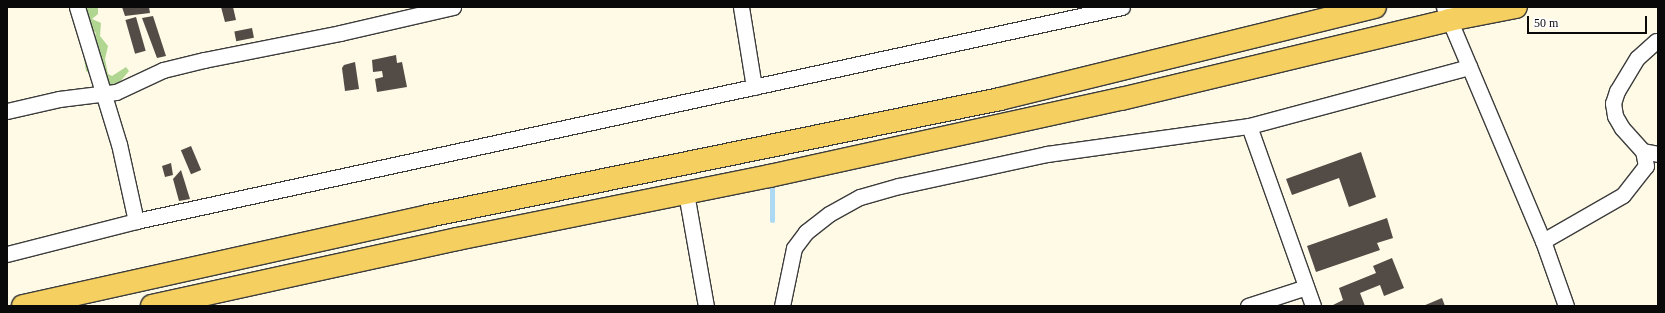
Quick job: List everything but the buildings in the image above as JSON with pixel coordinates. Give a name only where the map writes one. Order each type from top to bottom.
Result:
[{"type":"main road","points":[[23,306],[428,216],[1000,99],[1375,7]]},
{"type":"main road","points":[[152,306],[457,239],[686,193],[1121,99],[1446,13],[1516,7]]},
{"type":"street","points":[[76,7],[119,144],[136,222]]},
{"type":"street","points":[[7,111],[59,99],[103,95],[116,92],[163,70],[204,60],[340,33],[453,7]]},
{"type":"street","points":[[741,7],[754,87]]},
{"type":"street","points":[[7,254],[136,222],[1122,7]]},
{"type":"street","points":[[1446,13],[1543,241],[1566,306]]},
{"type":"street","points":[[1543,241],[1623,195],[1646,166],[1643,151],[1622,128],[1615,116],[1613,103],[1616,91],[1637,58],[1656,41]]},
{"type":"street","points":[[782,306],[794,248],[806,232],[828,214],[860,197],[906,184],[1047,154],[1249,126],[1469,67]]},
{"type":"street","points":[[1249,126],[1313,306]]},
{"type":"street","points":[[1643,151],[1658,154]]},
{"type":"street","points":[[686,193],[706,306]]},
{"type":"street","points":[[1248,306],[1306,287]]},
{"type":"green space","points":[[77,7],[98,7],[98,14],[92,19],[101,23],[100,36],[108,46],[105,59],[108,74],[112,76],[126,67],[129,71],[113,90],[86,71],[82,47],[93,38],[96,33],[89,28]]},
{"type":"waterway","points":[[772,186],[772,220]]}]
